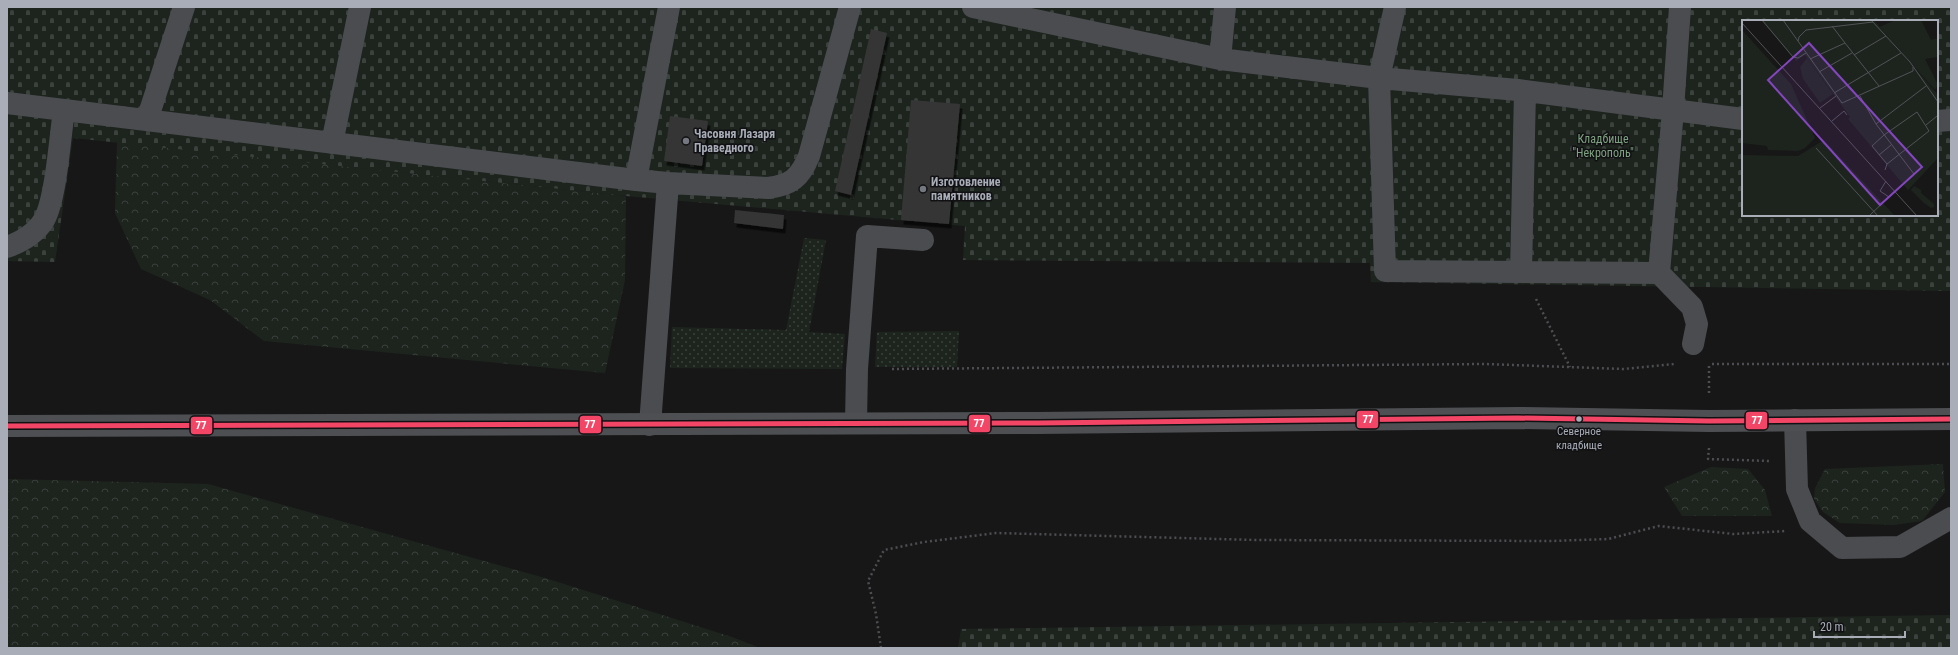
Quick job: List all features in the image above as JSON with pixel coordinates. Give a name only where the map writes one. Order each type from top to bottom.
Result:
[{"type":"main road","points":[[7,426],[650,425],[856,422],[1038,423],[1510,418],[1795,420],[1951,419]]},
{"type":"lane","points":[[147,120],[184,7]]},
{"type":"lane","points":[[332,143],[360,7]]},
{"type":"lane","points":[[636,180],[669,7]]},
{"type":"lane","points":[[7,103],[636,180],[768,188],[782,186],[794,180],[804,169],[809,156],[850,7]]},
{"type":"lane","points":[[973,7],[1220,59],[1379,78],[1525,91],[1742,119]]},
{"type":"lane","points":[[1220,59],[1225,7]]},
{"type":"lane","points":[[1395,7],[1379,78],[1385,271],[1659,273],[1692,307],[1697,324],[1693,344]]},
{"type":"lane","points":[[1659,273],[1680,7]]},
{"type":"lane","points":[[1521,272],[1525,91]]},
{"type":"lane","points":[[7,247],[21,242],[44,220],[52,194],[64,110]]},
{"type":"lane","points":[[650,425],[668,183]]},
{"type":"lane","points":[[856,422],[857,368],[867,236],[923,240]]},
{"type":"lane","points":[[1795,420],[1797,489],[1810,522],[1842,548],[1900,547],[1951,518]]},
{"type":"path","points":[[1521,272],[1570,367]]},
{"type":"path","points":[[1703,363],[1951,364]]},
{"type":"path","points":[[892,369],[1454,364],[1623,369],[1683,364]]},
{"type":"path","points":[[881,648],[876,614],[868,581],[884,550],[924,542],[996,533],[1256,540],[1608,539],[1659,526],[1733,534],[1783,532],[1810,522]]},
{"type":"green space","name":"Кладбище \"Некрополь\"","points":[[7,7],[1951,7],[1951,291],[1371,282],[1370,263],[963,260],[965,226],[626,196],[73,138],[55,262],[7,261]]},
{"type":"green space","points":[[117,142],[626,196],[625,280],[605,373],[264,341],[210,300],[141,269],[115,213]]},
{"type":"green space","points":[[804,238],[826,240],[809,332],[845,334],[842,369],[670,368],[672,327],[786,330]]},
{"type":"green space","points":[[959,331],[957,367],[875,367],[877,332]]},
{"type":"green space","points":[[1943,464],[1945,492],[1922,521],[1894,525],[1840,523],[1823,512],[1814,499],[1815,488],[1825,469]]},
{"type":"green space","points":[[1711,467],[1748,469],[1765,490],[1772,516],[1682,516],[1664,487]]},
{"type":"green space","points":[[7,479],[208,484],[545,578],[732,637],[760,648],[7,648]]},
{"type":"green space","points":[[1951,615],[1951,648],[958,648],[961,629]]},
{"type":"building","points":[[871,29],[887,33],[851,195],[835,191]]},
{"type":"building","points":[[911,100],[960,104],[949,224],[901,220]]},
{"type":"building","name":"Часовня Лазаря Праведного","points":[[670,116],[708,121],[702,166],[664,161]]},
{"type":"building","points":[[735,210],[784,215],[783,229],[734,223]]},
{"type":"transit line","name":"77","points":[[7,426],[1038,423],[1518,418],[1709,421],[1951,419]]},
{"type":"place","name":"Часовня Лазаря Праведного","points":[[686,141]]},
{"type":"place","name":"Изготовление памятников","points":[[923,189]]},
{"type":"place","name":"Северное кладбище","points":[[1579,419]]}]
